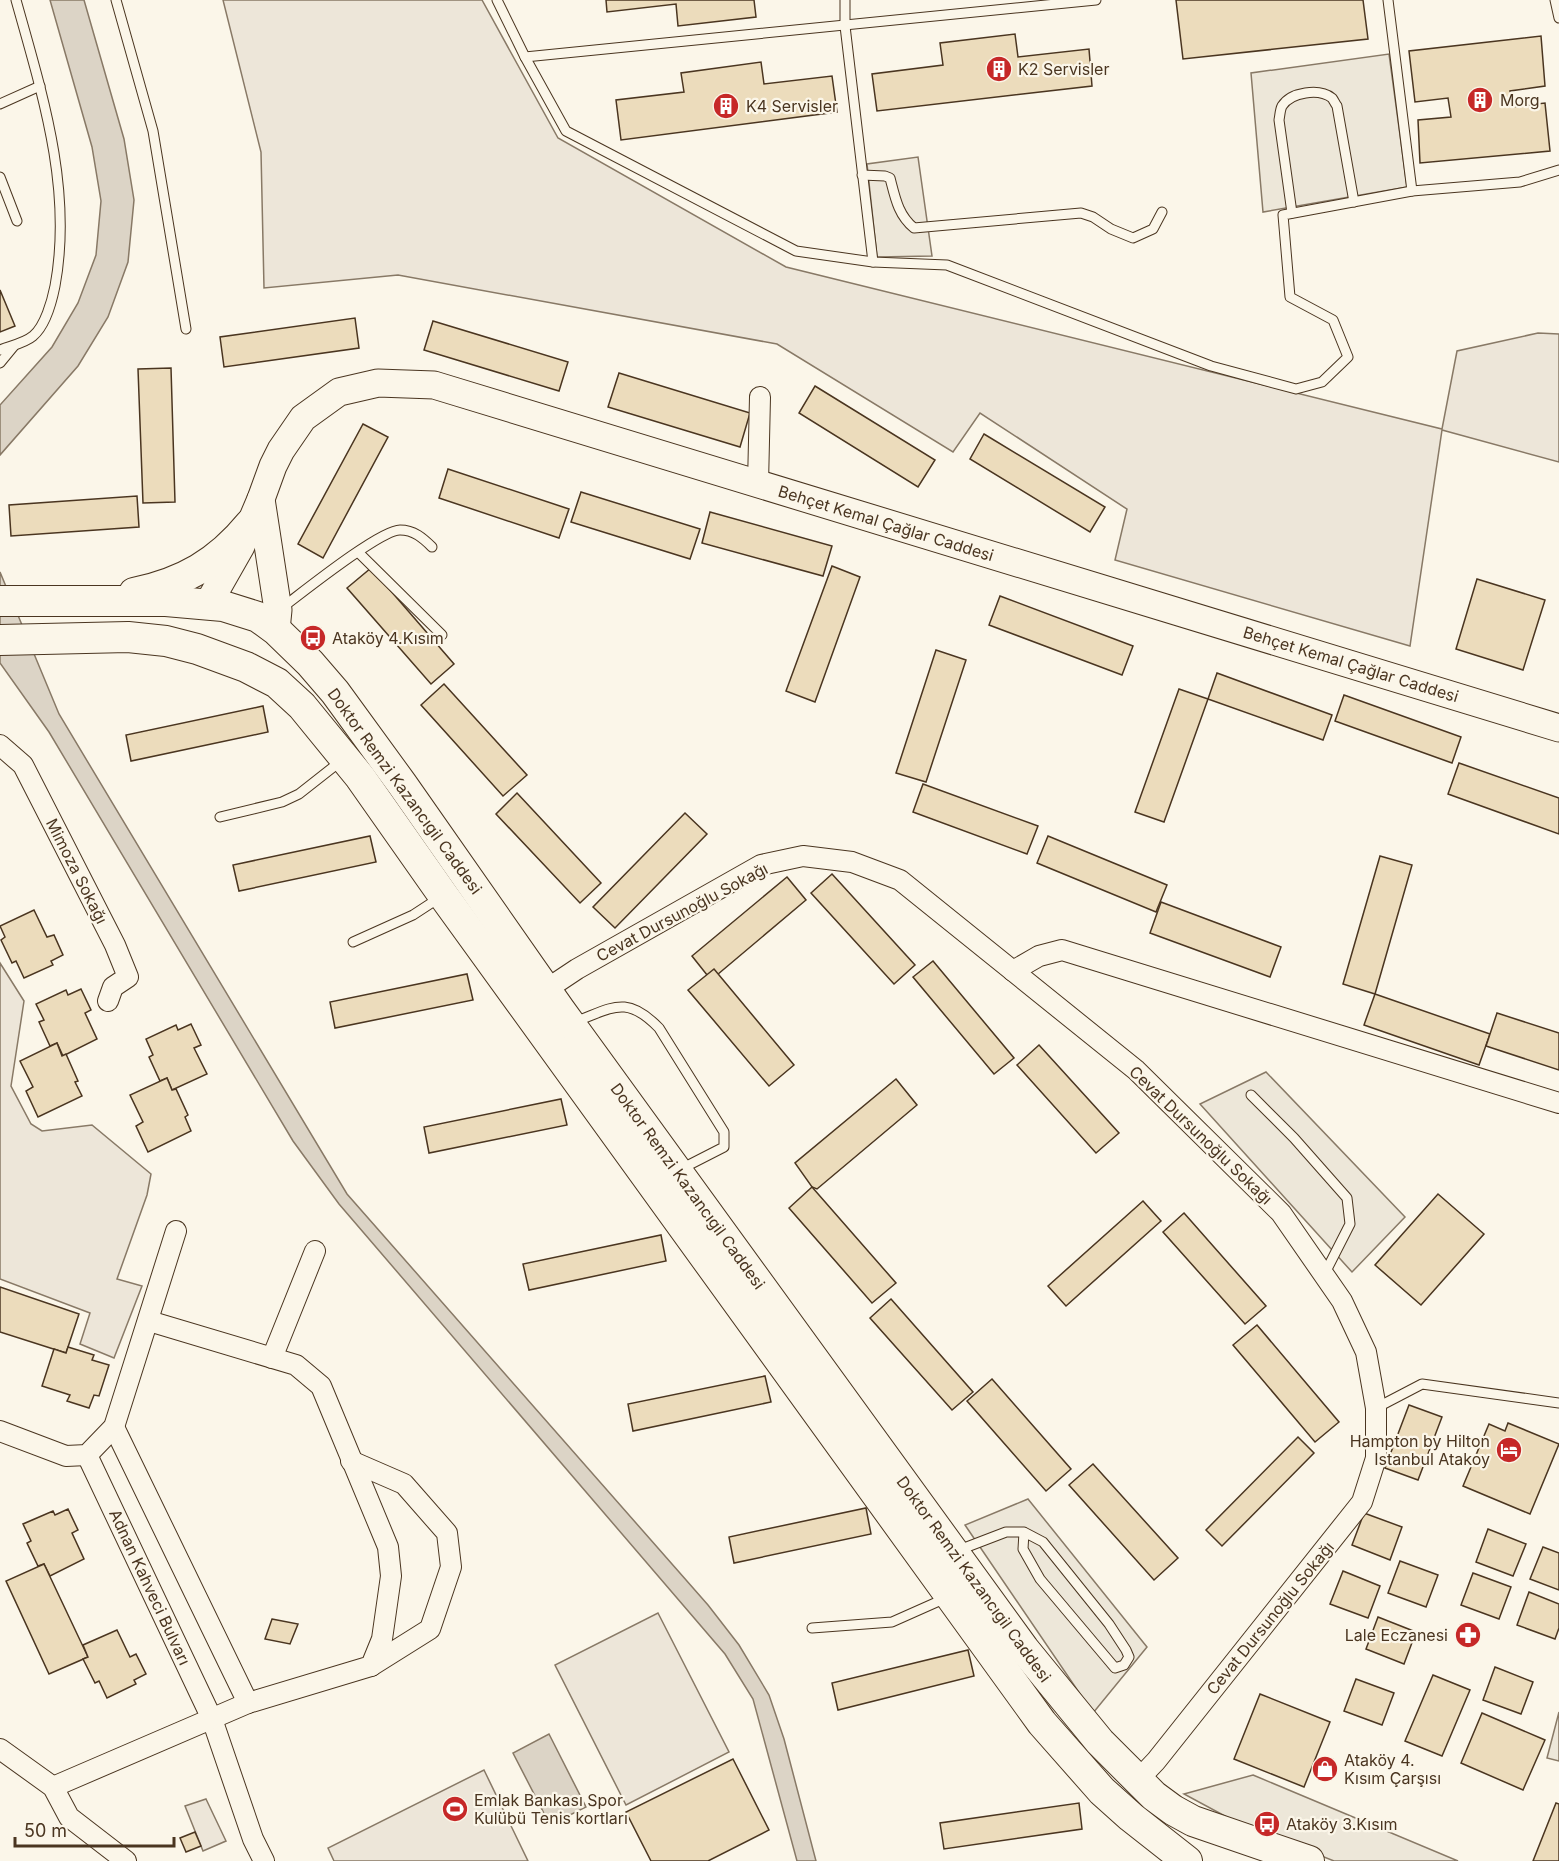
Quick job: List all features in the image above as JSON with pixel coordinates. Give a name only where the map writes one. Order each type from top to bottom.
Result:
[{"type":"main road","name":"Behçet Kemal Çağlar Caddesi","points":[[208,604],[241,546],[281,450],[303,418],[339,392],[378,383],[434,385],[1559,728]]},
{"type":"main road","points":[[98,601],[145,591],[200,570],[234,543],[256,512]]},
{"type":"main road","points":[[246,667],[259,661],[268,649],[277,620],[256,512]]},
{"type":"main road","name":"Doktor Remzi Kazancıgil Caddesi","points":[[0,601],[166,601],[208,604],[277,620],[335,692],[570,1024],[1024,1649],[1068,1704],[1137,1781],[1167,1806],[1193,1821],[1308,1861]]},
{"type":"main road","points":[[197,649],[196,633],[199,621],[208,604]]},
{"type":"main road","name":"Doktor Remzi Kazancıgil Caddesi","points":[[0,640],[128,637],[166,641],[197,649],[246,667],[277,682],[302,706],[360,777],[442,895],[1042,1724],[1102,1791],[1187,1861]]},
{"type":"street","points":[[758,484],[760,397]]},
{"type":"street","name":"Mimoza Sokağı","points":[[0,745],[23,765],[115,945],[128,977],[113,987],[108,1001]]},
{"type":"street","name":"Cevat Dursunoğlu Sokağı","points":[[547,989],[761,865],[803,856],[852,862],[900,880],[1136,1070],[1281,1213],[1342,1301],[1366,1352],[1376,1408],[1376,1458],[1362,1503],[1156,1761],[1137,1781]]},
{"type":"street","points":[[1013,971],[1039,956],[1062,951],[1559,1102]]},
{"type":"street","points":[[0,1431],[66,1456],[87,1455],[114,1427],[176,1231]]},
{"type":"street","points":[[272,1358],[315,1251]]},
{"type":"street","points":[[149,1321],[296,1365],[321,1386],[388,1547],[391,1576],[382,1639],[371,1666]]},
{"type":"street","points":[[114,1427],[248,1703]]},
{"type":"street","name":"Adnan Kahveci Bulvarı","points":[[87,1455],[212,1719],[254,1839],[264,1861]]},
{"type":"street","points":[[53,1787],[248,1703],[371,1666],[430,1629],[451,1567],[447,1533],[404,1484],[351,1461]]},
{"type":"street","points":[[0,1749],[53,1787],[69,1817],[116,1858]]},
{"type":"lane","points":[[0,350],[34,335],[51,307],[58,269],[61,213],[55,154],[40,86],[16,0]]},
{"type":"lane","points":[[116,0],[153,131],[186,329]]},
{"type":"lane","points":[[497,0],[566,131],[796,251],[873,262],[947,266],[1211,366],[1296,389],[1322,382],[1348,357],[1333,320],[1290,297],[1282,215],[1412,191],[1520,182],[1559,170]]},
{"type":"lane","points":[[845,0],[845,26],[873,262]]},
{"type":"lane","points":[[525,57],[1096,0]]},
{"type":"lane","points":[[1388,0],[1412,191]]},
{"type":"lane","points":[[1555,0],[1559,18]]},
{"type":"lane","points":[[0,104],[40,86]]},
{"type":"lane","points":[[1292,213],[1279,120],[1283,104],[1297,96],[1309,93],[1319,92],[1332,98],[1337,106],[1354,202]]},
{"type":"lane","points":[[862,175],[890,178],[900,211],[905,221],[914,228],[1081,213],[1093,217],[1111,230],[1133,238],[1153,230],[1162,212]]},
{"type":"lane","points":[[0,177],[17,221]]},
{"type":"lane","points":[[0,363],[15,344]]},
{"type":"lane","points":[[277,620],[358,552],[386,534],[397,530],[408,530],[420,536],[432,547]]},
{"type":"lane","points":[[358,552],[442,635]]},
{"type":"lane","points":[[220,817],[282,802],[299,794],[345,758]]},
{"type":"lane","points":[[353,942],[413,915],[442,895]]},
{"type":"lane","points":[[570,1024],[624,1006],[645,1014],[659,1029],[724,1132],[724,1147],[677,1171]]},
{"type":"lane","points":[[1251,1095],[1294,1138],[1347,1198],[1350,1224],[1324,1275]]},
{"type":"lane","points":[[1376,1408],[1422,1384],[1559,1403]]},
{"type":"lane","points":[[953,1552],[1006,1532],[1024,1532],[1044,1542],[1109,1624],[1129,1657],[1124,1665],[1115,1668],[1040,1579],[1023,1549],[1024,1532]]},
{"type":"lane","points":[[812,1628],[892,1622],[949,1596]]},
{"type":"shaded area","points":[[50,0],[84,0],[124,139],[134,200],[128,262],[108,317],[78,366],[0,455],[0,405],[52,347],[78,303],[96,255],[101,201],[92,147]]},
{"type":"shaded area","points":[[223,0],[482,0],[558,138],[786,267],[1442,429],[1457,351],[1538,333],[1559,334],[1559,462],[1442,430],[1410,646],[1115,560],[1127,509],[980,413],[953,452],[777,344],[398,275],[264,288],[261,152]]},
{"type":"shaded area","points":[[1389,54],[1407,187],[1263,212],[1251,73]]},
{"type":"shaded area","points":[[918,157],[932,256],[877,257],[867,164]]},
{"type":"shaded area","points":[[0,572],[59,714],[347,1194],[708,1605],[739,1645],[769,1695],[784,1739],[816,1861],[797,1861],[753,1699],[725,1654],[339,1204],[293,1141],[49,732],[0,663]]},
{"type":"shaded area","points":[[0,963],[24,1001],[11,1086],[31,1124],[42,1131],[92,1125],[151,1174],[147,1195],[117,1279],[142,1286],[114,1358],[80,1344],[90,1313],[0,1279]]},
{"type":"shaded area","points":[[1266,1072],[1405,1217],[1352,1272],[1200,1104]]},
{"type":"shaded area","points":[[1028,1499],[1147,1647],[1093,1713],[965,1525]]},
{"type":"shaded area","points":[[658,1613],[729,1752],[626,1805],[555,1665]]},
{"type":"shaded area","points":[[1559,1712],[1559,1761],[1547,1758]]},
{"type":"shaded area","points":[[549,1734],[586,1807],[550,1825],[513,1753]]},
{"type":"shaded area","name":"Emlak Bankası Spor Kulübü Tenis kortları","points":[[484,1770],[528,1861],[334,1861],[328,1848]]},
{"type":"shaded area","points":[[1253,1775],[1458,1861],[1334,1861],[1236,1822],[1184,1794]]},
{"type":"shaded area","points":[[206,1799],[226,1841],[203,1851],[185,1806]]},
{"type":"building","points":[[606,0],[754,0],[756,17],[678,26],[676,4],[607,12]]},
{"type":"building","points":[[1176,0],[1363,0],[1368,39],[1183,59]]},
{"type":"building","name":"K2 Servisler","points":[[1015,34],[1018,57],[1089,49],[1092,86],[877,111],[872,74],[943,65],[940,43]]},
{"type":"building","name":"Morg","points":[[1541,36],[1545,86],[1510,91],[1512,107],[1545,103],[1550,151],[1420,163],[1418,120],[1451,117],[1448,98],[1415,102],[1409,51]]},
{"type":"building","name":"K4 Servisler","points":[[761,62],[764,84],[832,76],[837,112],[621,140],[616,100],[684,92],[681,73]]},
{"type":"building","points":[[0,290],[15,326],[0,332]]},
{"type":"building","points":[[355,318],[359,348],[224,367],[220,337]]},
{"type":"building","points":[[433,321],[568,362],[559,391],[424,350]]},
{"type":"building","points":[[171,368],[175,502],[143,503],[138,369]]},
{"type":"building","points":[[619,373],[750,413],[740,447],[608,407]]},
{"type":"building","points":[[815,386],[935,460],[918,487],[799,413]]},
{"type":"building","points":[[363,424],[388,437],[323,558],[298,544]]},
{"type":"building","points":[[984,434],[1105,507],[1090,532],[970,459]]},
{"type":"building","points":[[448,469],[569,509],[559,538],[439,498]]},
{"type":"building","points":[[581,492],[700,529],[690,559],[571,522]]},
{"type":"building","points":[[137,496],[139,527],[11,536],[9,505]]},
{"type":"building","points":[[710,512],[832,546],[823,576],[702,543]]},
{"type":"building","points":[[832,566],[860,577],[815,702],[786,691]]},
{"type":"building","points":[[371,568],[454,664],[431,684],[347,588]]},
{"type":"building","points":[[1477,579],[1545,600],[1523,670],[1456,649]]},
{"type":"building","points":[[1000,596],[1133,646],[1122,675],[989,625]]},
{"type":"building","points":[[936,650],[966,660],[926,782],[896,773]]},
{"type":"building","points":[[1217,673],[1332,715],[1323,740],[1208,699]]},
{"type":"building","points":[[444,684],[527,775],[503,796],[421,705]]},
{"type":"building","points":[[1179,689],[1208,699],[1164,822],[1135,812]]},
{"type":"building","points":[[1344,695],[1461,737],[1452,763],[1335,721]]},
{"type":"building","points":[[263,706],[268,732],[131,761],[126,735]]},
{"type":"building","points":[[1459,763],[1559,798],[1559,834],[1448,794]]},
{"type":"building","points":[[923,784],[1038,826],[1027,854],[913,812]]},
{"type":"building","points":[[517,793],[601,883],[580,903],[496,814]]},
{"type":"building","points":[[685,813],[707,834],[615,928],[593,907]]},
{"type":"building","points":[[370,836],[376,862],[239,891],[233,865]]},
{"type":"building","points":[[1048,836],[1167,885],[1156,912],[1037,863]]},
{"type":"building","points":[[1380,856],[1412,865],[1375,994],[1343,984]]},
{"type":"building","points":[[832,874],[915,965],[894,984],[811,893]]},
{"type":"building","points":[[787,877],[806,900],[711,980],[692,956]]},
{"type":"building","points":[[1161,902],[1281,947],[1270,977],[1150,933]]},
{"type":"building","points":[[34,910],[47,937],[54,935],[63,955],[51,961],[53,965],[24,978],[16,961],[12,963],[1,940],[5,937],[0,926]]},
{"type":"building","points":[[933,961],[1014,1058],[994,1074],[913,977]]},
{"type":"building","points":[[714,969],[794,1065],[769,1086],[688,990]]},
{"type":"building","points":[[467,974],[473,1000],[335,1028],[330,1002]]},
{"type":"building","points":[[81,989],[91,1010],[85,1013],[97,1039],[63,1056],[57,1043],[50,1046],[39,1022],[44,1020],[36,1004],[66,990],[68,995]]},
{"type":"building","points":[[1375,994],[1490,1034],[1479,1065],[1364,1025]]},
{"type":"building","points":[[1497,1013],[1559,1033],[1559,1070],[1486,1046]]},
{"type":"building","points":[[191,1024],[201,1045],[194,1048],[207,1074],[172,1090],[167,1078],[160,1081],[149,1057],[153,1055],[146,1039],[176,1025],[178,1030]]},
{"type":"building","points":[[57,1043],[62,1056],[66,1054],[82,1096],[38,1117],[26,1091],[33,1087],[20,1061]]},
{"type":"building","points":[[1039,1045],[1119,1133],[1096,1153],[1017,1065]]},
{"type":"building","points":[[167,1078],[172,1090],[176,1089],[188,1115],[185,1117],[191,1131],[148,1152],[136,1126],[143,1122],[130,1095]]},
{"type":"building","points":[[896,1079],[917,1105],[817,1189],[812,1187],[795,1163]]},
{"type":"building","points":[[561,1099],[567,1125],[429,1153],[424,1127]]},
{"type":"building","points":[[812,1187],[896,1283],[872,1303],[789,1208]]},
{"type":"building","points":[[1438,1194],[1484,1234],[1421,1305],[1375,1265]]},
{"type":"building","points":[[1143,1201],[1161,1221],[1066,1306],[1048,1286]]},
{"type":"building","points":[[1184,1213],[1266,1306],[1245,1324],[1163,1232]]},
{"type":"building","points":[[661,1235],[666,1261],[529,1290],[523,1264]]},
{"type":"building","points":[[0,1287],[79,1314],[66,1353],[0,1332]]},
{"type":"building","points":[[891,1299],[973,1392],[952,1410],[870,1318]]},
{"type":"building","points":[[1257,1325],[1339,1422],[1315,1442],[1233,1345]]},
{"type":"building","points":[[68,1347],[94,1355],[92,1360],[109,1365],[99,1396],[94,1395],[89,1408],[67,1401],[70,1395],[42,1386],[54,1349],[66,1353]]},
{"type":"building","points":[[765,1376],[771,1402],[633,1431],[628,1404]]},
{"type":"building","points":[[992,1379],[1071,1469],[1046,1491],[967,1401]]},
{"type":"building","points":[[1409,1405],[1442,1417],[1418,1480],[1385,1468]]},
{"type":"building","points":[[1508,1423],[1559,1444],[1530,1514],[1463,1486],[1489,1424],[1505,1431]]},
{"type":"building","points":[[1298,1437],[1314,1453],[1222,1546],[1206,1530]]},
{"type":"building","points":[[1093,1464],[1178,1558],[1154,1580],[1069,1485]]},
{"type":"building","points":[[866,1508],[871,1534],[734,1563],[729,1537]]},
{"type":"building","points":[[68,1509],[78,1530],[72,1533],[84,1559],[50,1576],[44,1564],[38,1566],[27,1543],[31,1541],[23,1524],[53,1511],[55,1515]]},
{"type":"building","points":[[1364,1513],[1402,1527],[1390,1560],[1352,1545]]},
{"type":"building","points":[[1488,1529],[1526,1544],[1513,1576],[1476,1562]]},
{"type":"building","points":[[1543,1547],[1559,1553],[1559,1590],[1530,1579]]},
{"type":"building","points":[[1400,1561],[1438,1575],[1426,1607],[1388,1593]]},
{"type":"building","points":[[44,1564],[88,1657],[49,1674],[6,1581]]},
{"type":"building","points":[[1343,1571],[1380,1586],[1368,1618],[1330,1604]]},
{"type":"building","points":[[1473,1573],[1511,1587],[1499,1619],[1461,1605]]},
{"type":"building","points":[[1529,1592],[1559,1604],[1559,1628],[1555,1639],[1517,1625]]},
{"type":"building","points":[[1378,1617],[1416,1632],[1404,1664],[1366,1649]]},
{"type":"building","points":[[272,1619],[298,1624],[290,1644],[265,1639]]},
{"type":"building","points":[[117,1630],[130,1657],[136,1654],[146,1674],[134,1680],[136,1684],[107,1698],[99,1681],[95,1683],[83,1659],[88,1657],[83,1645]]},
{"type":"building","points":[[968,1650],[974,1676],[838,1710],[832,1683]]},
{"type":"building","points":[[1495,1667],[1533,1682],[1521,1714],[1483,1700]]},
{"type":"building","points":[[1433,1675],[1470,1690],[1442,1756],[1405,1741]]},
{"type":"building","points":[[1356,1679],[1394,1693],[1382,1725],[1344,1711]]},
{"type":"building","points":[[1260,1694],[1330,1722],[1304,1787],[1234,1759]]},
{"type":"building","points":[[1482,1713],[1545,1740],[1523,1790],[1461,1763]]},
{"type":"building","points":[[733,1759],[769,1830],[708,1861],[651,1861],[626,1812]]},
{"type":"building","points":[[1079,1803],[1082,1829],[944,1849],[940,1823]]},
{"type":"building","points":[[1556,1803],[1559,1804],[1559,1861],[1533,1861]]},
{"type":"building","points":[[195,1832],[201,1846],[186,1852],[180,1838]]},
{"type":"place","name":"K2 Servisler","points":[[999,69]]},
{"type":"place","name":"Morg","points":[[1480,100]]},
{"type":"place","name":"K4 Servisler","points":[[726,106]]},
{"type":"place","name":"Ataköy 4.Kısım","points":[[313,638]]},
{"type":"place","name":"Hampton by Hilton Istanbul Atakoy","points":[[1509,1450]]},
{"type":"place","name":"Lale Eczanesi","points":[[1468,1635]]},
{"type":"place","name":"Ataköy 4. Kısım Çarşısı","points":[[1325,1769]]},
{"type":"place","name":"Emlak Bankası Spor Kulübü Tenis kortları","points":[[455,1809]]},
{"type":"place","name":"Ataköy 3.Kısım","points":[[1267,1824]]}]
